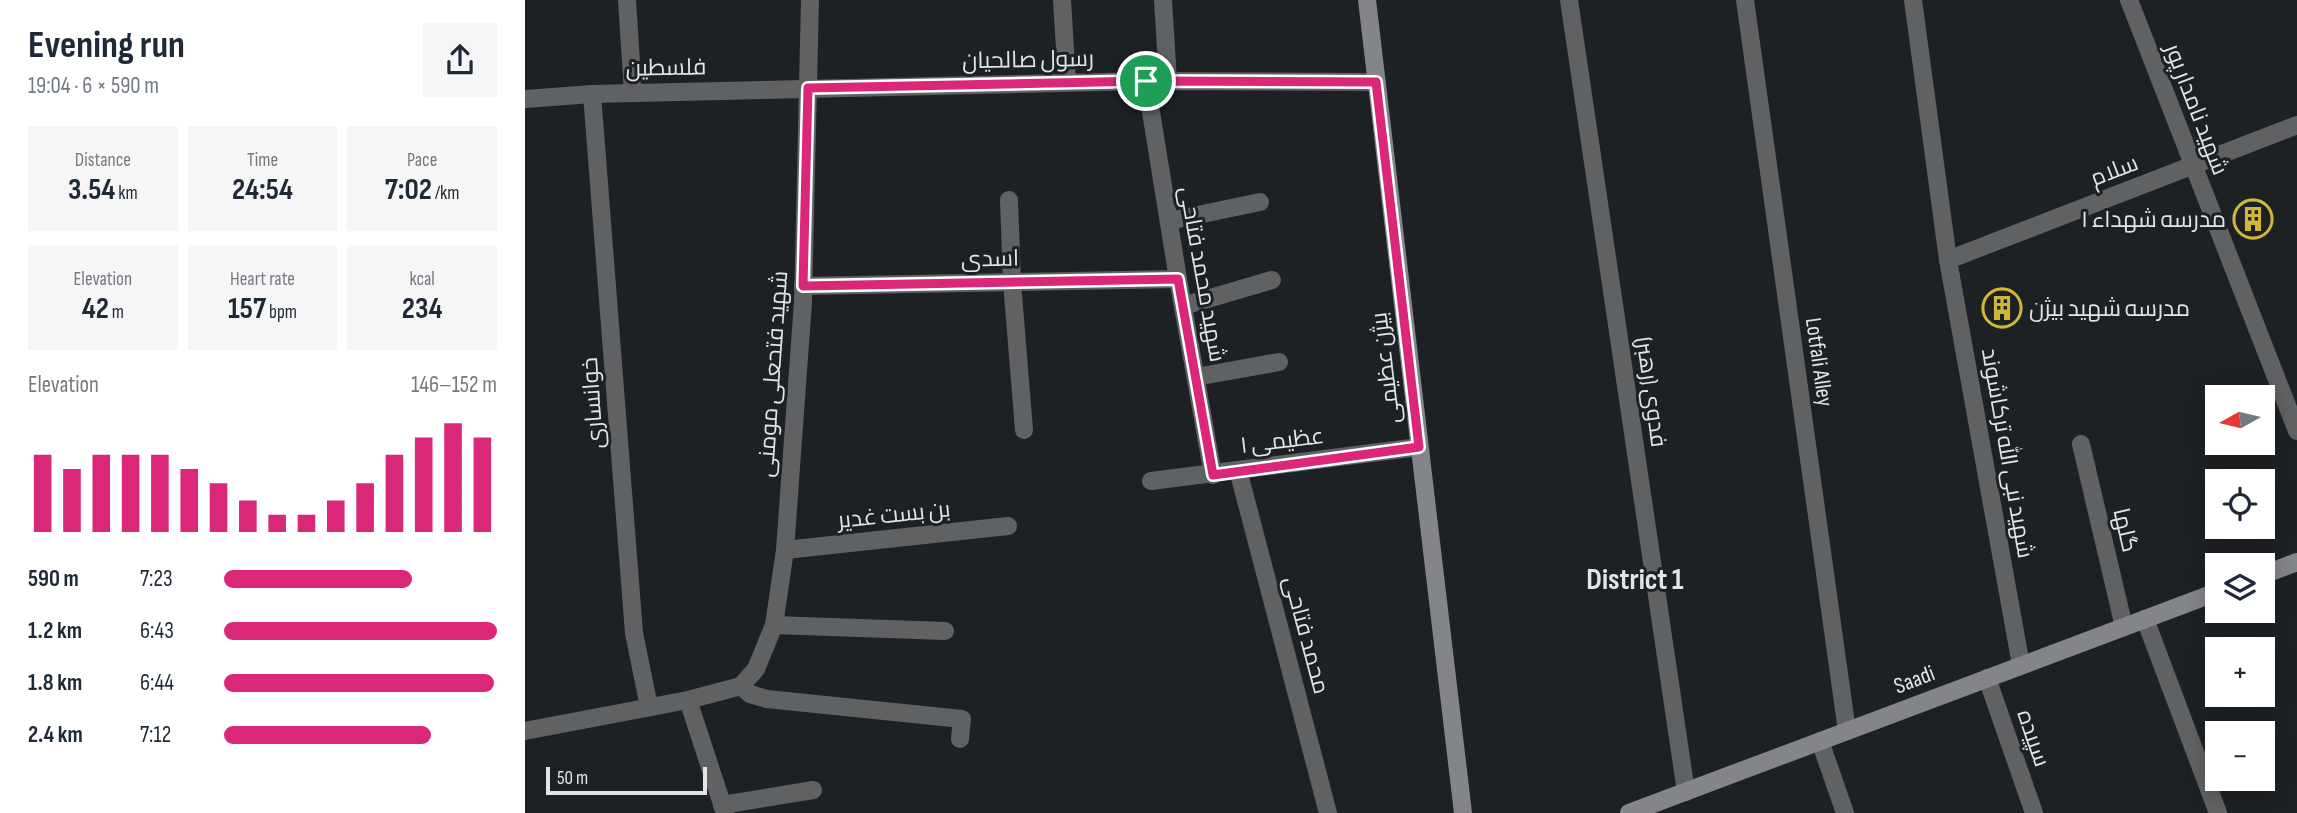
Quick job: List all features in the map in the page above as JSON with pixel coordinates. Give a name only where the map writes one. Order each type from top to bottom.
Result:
[{"type":"main road","name":"بیژن عظیمی","points":[[1367,0],[1463,813]]},
{"type":"main road","points":[[2275,570],[2297,562]]},
{"type":"main road","name":"Saadi","points":[[1629,813],[1647,810],[1686,792],[2205,596]]},
{"type":"street","points":[[627,0],[633,93]]},
{"type":"street","name":"شهید فتحعلی مومنی","points":[[741,686],[755,669],[774,625],[785,550],[803,286],[810,0]]},
{"type":"street","points":[[1062,0],[1067,82]]},
{"type":"street","points":[[1163,0],[1168,81]]},
{"type":"street","name":"فدوی (رهبر)","points":[[1569,0],[1686,792]]},
{"type":"street","name":"Lotfali Alley","points":[[1745,0],[1847,731]]},
{"type":"street","name":"شهید نبی الله ترکاشوند","points":[[1913,0],[1948,260],[2021,665]]},
{"type":"street","name":"شهید نامدار پور","points":[[2129,0],[2297,431]]},
{"type":"street","name":"رسول صالحیان","points":[[808,88],[1146,81],[1376,82]]},
{"type":"street","name":"شهید محمد فتاحی","points":[[1146,81],[1213,475]]},
{"type":"street","name":"فلسطین","points":[[525,99],[592,94],[808,88]]},
{"type":"street","name":"خوانساری","points":[[592,94],[634,633],[649,707]]},
{"type":"street","name":"سلام","points":[[1948,260],[2297,125]]},
{"type":"street","points":[[1009,200],[1012,282],[1024,430]]},
{"type":"street","points":[[1169,221],[1260,202]]},
{"type":"street","name":"اسدی","points":[[803,286],[1178,279]]},
{"type":"street","points":[[1183,306],[1272,280]]},
{"type":"street","points":[[1196,377],[1279,362]]},
{"type":"street","name":"گلها","points":[[2081,444],[2124,627]]},
{"type":"street","name":"عظیمی ۱","points":[[1151,481],[1419,447]]},
{"type":"street","name":"محمد فتاحی","points":[[1238,470],[1328,813]]},
{"type":"street","name":"بن بست غدیر","points":[[785,550],[1009,526]]},
{"type":"street","points":[[2145,619],[2218,813]]},
{"type":"street","points":[[774,625],[945,631]]},
{"type":"street","name":"سپیده","points":[[1987,678],[2034,813]]},
{"type":"street","points":[[525,731],[741,686],[750,694],[767,699],[962,719],[961,739]]},
{"type":"street","points":[[688,699],[724,809],[813,790]]},
{"type":"street","points":[[1820,741],[1845,813]]},
{"type":"place","name":"مدرسه شهداء ۱","points":[[2253,219]]},
{"type":"place","name":"مدرسه شهید بیژن","points":[[2002,308]]},
{"type":"district","name":"District 1","points":[[1635,579]]},
{"type":"route","points":[[1146,81],[1376,82],[1419,447],[1213,475],[1178,279],[803,286],[808,88],[1146,81]]}]
